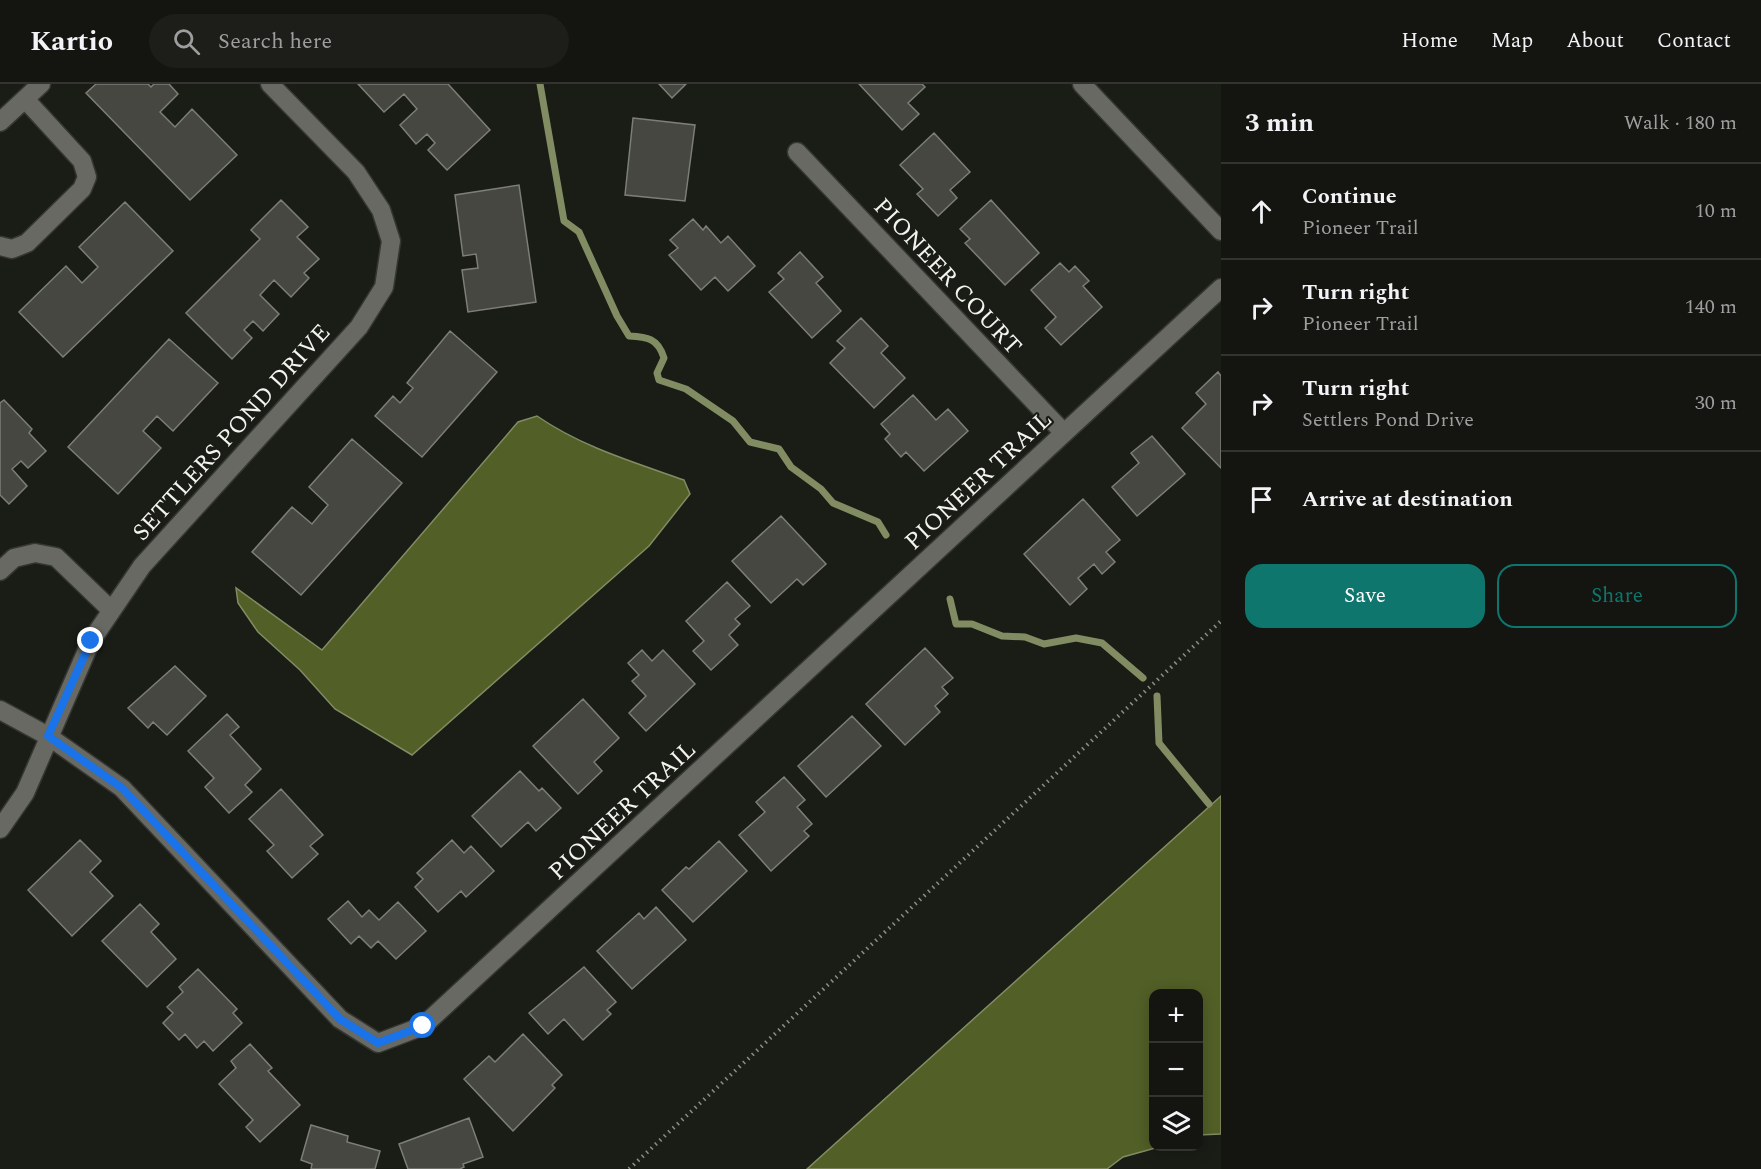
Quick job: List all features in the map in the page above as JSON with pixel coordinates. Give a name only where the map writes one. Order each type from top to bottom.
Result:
[{"type":"street","points":[[0,122],[41,84]]},
{"type":"street","name":"SETTLERS POND DRIVE","points":[[0,829],[24,793],[91,641],[142,566],[359,327],[384,287],[392,241],[381,210],[356,172],[270,84]]},
{"type":"street","points":[[1082,84],[1221,231]]},
{"type":"street","points":[[0,246],[12,249],[27,243],[82,189],[87,177],[82,161],[25,99]]},
{"type":"street","name":"PIONEER COURT","points":[[797,152],[1064,433]]},
{"type":"street","name":"PIONEER TRAIL","points":[[48,736],[122,788],[340,1019],[378,1043],[423,1026],[1221,288]]},
{"type":"street","points":[[0,572],[14,558],[35,553],[56,557],[111,610]]},
{"type":"street","points":[[0,710],[48,736]]},
{"type":"path","points":[[629,1169],[1221,621]]},
{"type":"shaded area","points":[[537,416],[590,445],[684,480],[690,494],[649,546],[412,755],[335,709],[300,670],[258,632],[238,603],[236,588],[322,650],[518,422]]},
{"type":"shaded area","points":[[1221,796],[1221,1134],[1203,1135],[1203,989],[1149,989],[1149,1150],[1123,1157],[1107,1169],[807,1169]]},
{"type":"building","points":[[96,84],[148,84],[151,87],[154,84],[169,84],[178,94],[160,112],[175,127],[192,109],[237,155],[190,200],[86,93]]},
{"type":"building","points":[[358,84],[448,84],[490,130],[447,170],[428,150],[435,143],[427,134],[416,144],[400,125],[417,109],[404,94],[384,112]]},
{"type":"building","points":[[659,84],[686,84],[672,98]]},
{"type":"building","points":[[859,84],[922,84],[925,87],[908,103],[919,114],[902,130]]},
{"type":"building","points":[[633,118],[695,125],[685,201],[625,195]]},
{"type":"building","points":[[934,133],[970,172],[950,190],[957,198],[938,216],[917,194],[923,189],[900,165]]},
{"type":"building","points":[[519,185],[536,302],[468,312],[462,270],[478,268],[476,254],[463,256],[455,195]]},
{"type":"building","points":[[281,200],[308,227],[297,237],[319,259],[304,273],[309,278],[291,297],[274,280],[260,295],[279,314],[263,331],[253,321],[244,330],[252,338],[232,359],[186,313],[260,239],[251,230]]},
{"type":"building","points":[[991,200],[1039,253],[1005,285],[965,243],[970,239],[960,229]]},
{"type":"building","points":[[125,202],[173,251],[63,357],[19,312],[66,266],[82,283],[98,267],[79,247]]},
{"type":"building","points":[[693,219],[703,230],[706,226],[721,243],[728,236],[755,266],[728,291],[715,277],[701,290],[669,255],[678,248],[670,240]]},
{"type":"building","points":[[800,252],[823,277],[816,283],[841,311],[812,338],[769,292],[784,279],[778,273]]},
{"type":"building","points":[[1060,263],[1069,272],[1075,266],[1089,281],[1083,286],[1102,307],[1061,345],[1045,328],[1056,317],[1031,290]]},
{"type":"building","points":[[861,318],[888,346],[881,353],[905,378],[874,408],[830,363],[845,348],[837,341]]},
{"type":"building","points":[[450,331],[497,372],[422,457],[375,416],[393,396],[400,403],[413,388],[407,383]]},
{"type":"building","points":[[169,339],[218,383],[173,431],[157,416],[143,431],[161,448],[118,494],[68,447]]},
{"type":"building","points":[[1218,372],[1221,376],[1221,468],[1182,428],[1206,404],[1196,393]]},
{"type":"building","points":[[913,395],[936,420],[948,409],[968,431],[924,471],[906,452],[901,457],[885,439],[890,434],[881,424]]},
{"type":"building","points":[[4,400],[32,429],[29,433],[46,451],[28,468],[21,461],[12,469],[27,486],[9,504],[0,495],[0,403]]},
{"type":"building","points":[[1152,436],[1185,474],[1137,516],[1112,487],[1139,463],[1131,453]]},
{"type":"building","points":[[352,439],[402,483],[301,595],[252,552],[292,507],[312,524],[328,505],[309,487]]},
{"type":"building","points":[[1083,499],[1120,540],[1106,552],[1115,562],[1102,574],[1094,564],[1078,578],[1087,589],[1070,605],[1024,554]]},
{"type":"building","points":[[781,516],[826,564],[803,585],[797,579],[771,603],[732,561]]},
{"type":"building","points":[[727,582],[750,606],[735,619],[740,624],[729,635],[738,645],[711,670],[693,651],[704,641],[686,621]]},
{"type":"building","points":[[925,648],[953,678],[942,687],[948,694],[935,706],[940,712],[905,745],[866,704]]},
{"type":"building","points":[[642,650],[652,661],[663,650],[695,684],[646,731],[629,713],[646,696],[632,681],[639,675],[628,663]]},
{"type":"building","points":[[175,666],[206,696],[167,735],[153,722],[148,728],[128,708]]},
{"type":"building","points":[[583,699],[619,738],[594,762],[602,771],[578,794],[533,746]]},
{"type":"building","points":[[227,714],[239,727],[230,735],[261,769],[245,785],[252,792],[229,813],[205,787],[214,778],[188,751]]},
{"type":"building","points":[[852,716],[881,746],[826,797],[798,766]]},
{"type":"building","points":[[520,771],[539,791],[542,788],[561,808],[536,831],[528,822],[501,847],[472,816]]},
{"type":"building","points":[[784,777],[805,800],[797,807],[812,824],[804,831],[809,836],[771,871],[739,835],[765,812],[756,802]]},
{"type":"building","points":[[281,789],[323,835],[310,846],[318,854],[292,878],[267,851],[274,845],[249,819]]},
{"type":"building","points":[[80,840],[101,861],[90,872],[113,896],[72,936],[28,890]]},
{"type":"building","points":[[452,840],[464,853],[471,846],[494,871],[466,897],[461,891],[438,912],[415,887],[423,879],[417,873]]},
{"type":"building","points":[[719,841],[747,871],[693,922],[662,890]]},
{"type":"building","points":[[348,901],[362,917],[369,910],[379,920],[398,902],[426,931],[396,959],[378,941],[371,948],[359,936],[351,944],[328,919]]},
{"type":"building","points":[[140,904],[159,924],[151,932],[176,959],[147,987],[102,941]]},
{"type":"building","points":[[656,907],[686,940],[632,989],[597,951],[639,913],[644,919]]},
{"type":"building","points":[[584,967],[616,1002],[607,1010],[611,1014],[583,1040],[564,1019],[548,1034],[529,1013]]},
{"type":"building","points":[[198,969],[237,1009],[233,1013],[242,1023],[213,1051],[204,1041],[197,1048],[185,1034],[179,1040],[163,1023],[173,1013],[167,1007],[183,992],[179,987]]},
{"type":"building","points":[[523,1034],[562,1075],[552,1085],[555,1088],[513,1131],[464,1079],[489,1056],[495,1062]]},
{"type":"building","points":[[250,1044],[272,1068],[268,1071],[300,1105],[260,1142],[246,1127],[253,1120],[219,1084],[236,1068],[231,1061]]},
{"type":"building","points":[[469,1118],[483,1157],[463,1164],[464,1167],[460,1169],[408,1169],[399,1144]]},
{"type":"building","points":[[311,1125],[348,1136],[347,1142],[380,1151],[375,1169],[311,1169],[312,1164],[301,1160]]},
{"type":"waterway","points":[[540,84],[564,221],[579,232],[617,316],[629,336],[651,340],[662,351],[664,358],[657,373],[659,380],[686,389],[733,421],[750,442],[779,449],[791,467],[821,489],[833,503],[878,522],[886,535]]},
{"type":"waterway","points":[[950,599],[956,624],[972,624],[1002,636],[1025,637],[1044,644],[1076,638],[1102,643],[1143,678]]},
{"type":"waterway","points":[[1157,696],[1159,743],[1209,804]]},
{"type":"route","points":[[91,641],[48,736],[122,788],[340,1019],[378,1043],[423,1026]]}]
